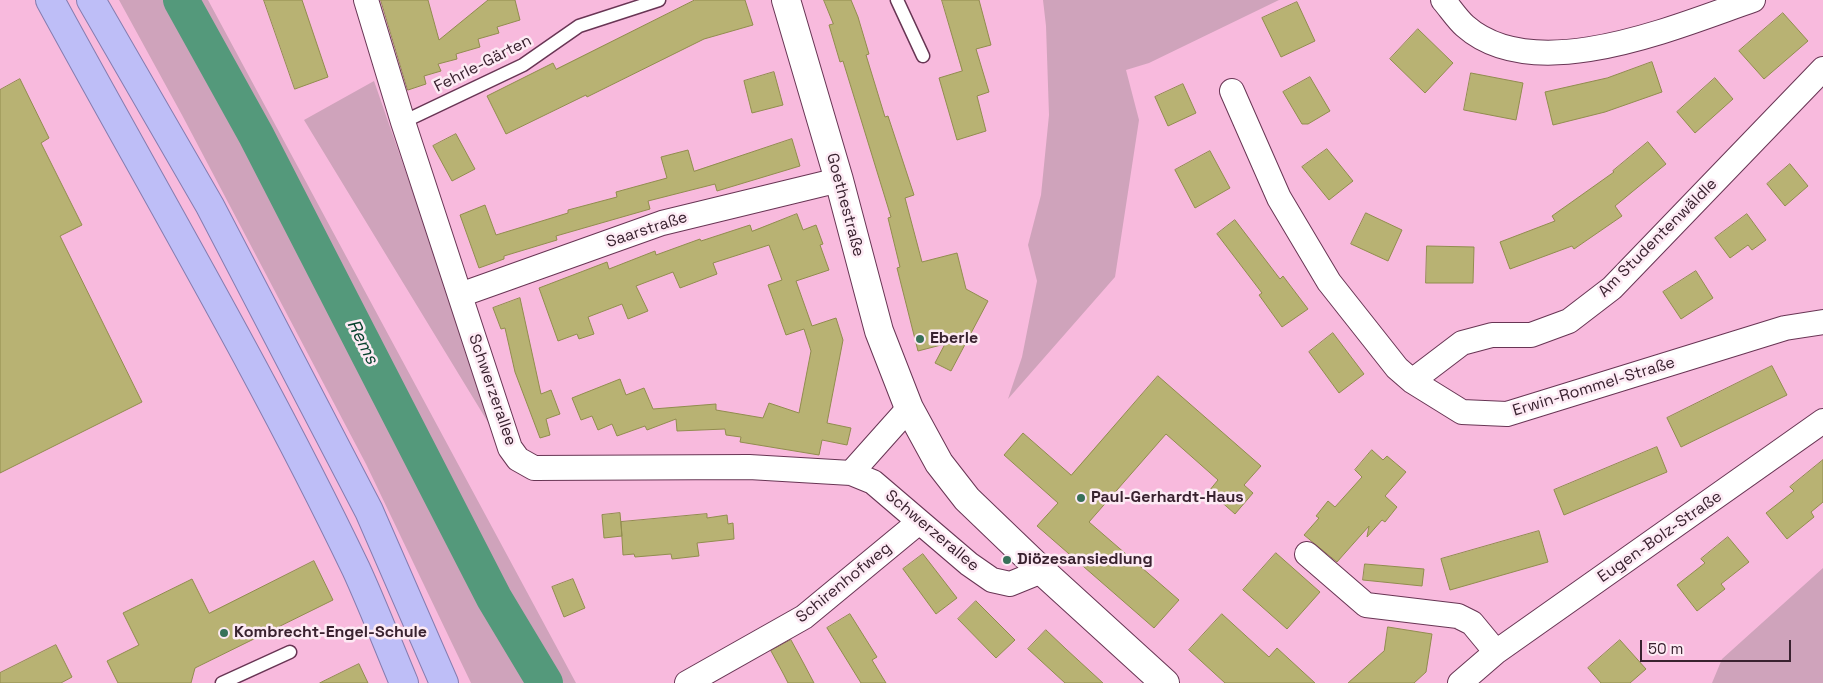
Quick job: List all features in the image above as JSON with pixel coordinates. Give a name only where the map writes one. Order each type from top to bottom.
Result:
[{"type":"highway","points":[[91,0],[210,206],[364,503],[444,683]]},
{"type":"highway","points":[[50,1],[179,230],[286,432],[356,570],[404,683]]},
{"type":"street","name":"Schwerzerallee","points":[[366,0],[403,122],[510,448],[518,459],[534,468],[750,467],[851,472],[873,482],[969,564],[992,580],[1010,584],[1042,572]]},
{"type":"street","name":"Goethestraße","points":[[786,0],[839,180],[880,331],[909,408],[940,463],[967,499],[1042,572],[1165,683]]},
{"type":"street","points":[[1443,0],[1466,27],[1495,43],[1513,50],[1578,52],[1641,39],[1752,0]]},
{"type":"street","name":"Am Studentenwäldle","points":[[1412,381],[1462,343],[1492,335],[1530,335],[1569,321],[1612,288],[1823,69]]},
{"type":"street","name":"Erwin-Rommel-Straße","points":[[1232,91],[1279,198],[1329,282],[1396,368],[1412,381],[1462,412],[1507,414],[1785,328],[1823,322]]},
{"type":"street","name":"Saarstraße","points":[[460,295],[662,223],[839,180]]},
{"type":"street","points":[[851,472],[909,408]]},
{"type":"street","name":"Eugen-Bolz-Straße","points":[[1460,683],[1496,652],[1823,421]]},
{"type":"street","name":"Schirenhofweg","points":[[687,683],[804,617],[919,522]]},
{"type":"street","points":[[1307,554],[1366,605],[1458,616],[1472,623],[1496,652]]},
{"type":"lane","name":"Fehrle-Gärten","points":[[403,122],[523,64],[579,26],[659,0]]},
{"type":"lane","points":[[898,0],[923,56]]},
{"type":"lane","points":[[222,683],[290,652]]},
{"type":"shaded area","points":[[119,0],[208,0],[576,683],[471,683],[366,464],[182,115]]},
{"type":"shaded area","points":[[1043,0],[1279,0],[1149,63],[1126,70],[1139,120],[1115,277],[1008,399],[1022,357],[1037,281],[1028,245],[1041,195],[1049,115],[1046,26]]},
{"type":"shaded area","points":[[374,81],[500,442],[304,120]]},
{"type":"shaded area","points":[[1823,568],[1823,683],[1712,683],[1722,659]]},
{"type":"building","points":[[264,0],[302,0],[328,77],[295,89]]},
{"type":"building","points":[[381,0],[428,0],[439,40],[488,0],[515,0],[520,20],[497,27],[499,33],[478,39],[480,47],[456,54],[457,59],[438,64],[441,71],[424,76],[426,84],[408,90]]},
{"type":"building","points":[[695,0],[745,0],[753,25],[704,39],[587,97],[586,95],[506,134],[487,96],[553,63],[556,69]]},
{"type":"building","points":[[824,0],[851,0],[858,17],[869,54],[866,55],[885,117],[888,116],[914,195],[905,198],[922,262],[957,253],[966,289],[988,301],[951,371],[935,363],[945,344],[918,351],[897,268],[900,267],[888,218],[891,217],[843,61],[840,62],[829,25],[833,24]]},
{"type":"building","points":[[942,0],[979,0],[991,45],[976,49],[989,92],[977,96],[986,131],[957,140],[939,78],[962,71]]},
{"type":"building","points":[[1297,2],[1315,41],[1281,57],[1262,18]]},
{"type":"building","points":[[1783,13],[1808,41],[1764,79],[1739,51]]},
{"type":"building","points":[[1418,29],[1453,63],[1425,93],[1390,59]]},
{"type":"building","points":[[1652,62],[1662,92],[1605,112],[1553,125],[1545,92],[1607,78]]},
{"type":"building","points":[[774,72],[783,105],[752,113],[744,81]]},
{"type":"building","points":[[1471,73],[1523,83],[1516,120],[1464,110]]},
{"type":"building","points":[[1310,77],[1330,111],[1308,124],[1302,124],[1283,92]]},
{"type":"building","points":[[1715,78],[1733,99],[1695,133],[1677,112]]},
{"type":"building","points":[[20,79],[49,138],[41,143],[82,225],[60,236],[142,402],[0,473],[0,90]]},
{"type":"building","points":[[1183,84],[1196,113],[1168,126],[1155,97]]},
{"type":"building","points":[[456,134],[475,169],[452,181],[433,146]]},
{"type":"building","points":[[792,139],[800,166],[717,191],[715,184],[648,201],[650,209],[556,236],[557,240],[504,256],[504,259],[479,268],[460,215],[485,205],[496,235],[568,213],[568,210],[617,197],[616,192],[667,178],[661,157],[688,150],[694,171]]},
{"type":"building","points":[[1648,142],[1666,164],[1615,206],[1622,216],[1574,249],[1572,246],[1510,269],[1500,242],[1555,221],[1552,216],[1614,172]]},
{"type":"building","points":[[1327,149],[1353,181],[1329,200],[1302,167]]},
{"type":"building","points":[[1210,151],[1230,188],[1195,208],[1175,170]]},
{"type":"building","points":[[1790,164],[1808,186],[1785,206],[1767,184]]},
{"type":"building","points":[[1366,213],[1402,230],[1388,261],[1351,244]]},
{"type":"building","points":[[797,214],[803,230],[816,225],[823,244],[820,245],[829,270],[796,281],[812,326],[836,318],[843,340],[827,423],[851,428],[847,445],[822,440],[819,455],[740,442],[741,437],[726,435],[725,429],[677,431],[676,419],[647,430],[645,426],[617,436],[612,424],[598,430],[592,416],[581,420],[572,398],[620,379],[626,395],[644,388],[653,409],[716,404],[716,410],[763,418],[769,403],[799,413],[811,351],[804,329],[786,335],[768,285],[782,280],[769,245],[713,263],[717,274],[680,288],[673,272],[636,286],[648,311],[628,319],[622,304],[588,317],[594,334],[579,339],[577,334],[558,341],[539,288],[607,262],[609,269],[655,251],[656,255],[700,239],[701,241],[750,225],[752,231]]},
{"type":"building","points":[[1747,214],[1766,240],[1752,250],[1748,245],[1730,258],[1715,238]]},
{"type":"building","points":[[1235,220],[1280,279],[1283,276],[1308,309],[1282,327],[1259,295],[1262,293],[1217,234]]},
{"type":"building","points":[[1427,246],[1474,247],[1473,283],[1426,283]]},
{"type":"building","points":[[1696,271],[1713,298],[1681,319],[1663,292]]},
{"type":"building","points":[[520,298],[541,394],[551,390],[560,414],[546,419],[550,435],[540,438],[515,372],[505,328],[501,329],[493,308]]},
{"type":"building","points":[[1333,333],[1364,374],[1339,393],[1309,352]]},
{"type":"building","points":[[1772,366],[1787,395],[1681,447],[1667,418]]},
{"type":"building","name":"Paul-Gerhardt-Haus","points":[[1158,376],[1261,466],[1244,485],[1253,493],[1235,514],[1209,491],[1218,480],[1166,434],[1089,522],[1179,600],[1154,628],[1037,526],[1058,503],[1004,455],[1023,433],[1071,475]]},
{"type":"building","points":[[1657,447],[1667,472],[1564,515],[1554,490]]},
{"type":"building","points":[[1372,450],[1383,460],[1387,456],[1406,472],[1385,496],[1397,507],[1385,522],[1382,520],[1367,537],[1369,526],[1337,562],[1304,535],[1319,518],[1316,516],[1328,501],[1335,507],[1362,477],[1355,470]]},
{"type":"building","points":[[1823,460],[1823,502],[1811,512],[1814,517],[1787,539],[1766,513],[1794,491],[1790,487]]},
{"type":"building","points":[[620,513],[622,536],[604,538],[602,515]]},
{"type":"building","points":[[707,514],[707,518],[727,515],[728,524],[733,523],[734,539],[697,543],[699,556],[672,559],[671,554],[635,557],[634,554],[623,555],[621,522]]},
{"type":"building","points":[[1539,531],[1548,562],[1450,590],[1441,559]]},
{"type":"building","points":[[1728,537],[1749,562],[1721,584],[1725,589],[1697,611],[1677,585],[1705,563],[1701,559]]},
{"type":"building","points":[[1276,553],[1320,592],[1287,629],[1243,590]]},
{"type":"building","points":[[923,554],[957,598],[936,614],[903,569]]},
{"type":"building","points":[[314,561],[333,600],[195,668],[191,683],[118,683],[107,661],[139,645],[123,613],[192,579],[209,613]]},
{"type":"building","points":[[1365,564],[1424,569],[1422,586],[1363,580]]},
{"type":"building","points":[[573,579],[585,608],[564,617],[552,587]]},
{"type":"building","points":[[976,601],[1015,640],[996,658],[958,619]]},
{"type":"building","points":[[850,614],[877,657],[872,660],[886,683],[861,683],[827,628]]},
{"type":"building","points":[[1222,614],[1269,657],[1277,648],[1315,683],[1225,683],[1189,650]]},
{"type":"building","points":[[1388,627],[1432,634],[1426,672],[1414,683],[1348,683],[1384,651]]},
{"type":"building","points":[[1046,630],[1103,683],[1065,683],[1028,649]]},
{"type":"building","points":[[791,640],[814,683],[788,683],[771,651]]},
{"type":"building","points":[[1620,640],[1646,669],[1630,683],[1601,683],[1588,668]]},
{"type":"building","points":[[56,645],[72,677],[61,683],[0,683],[0,673]]},
{"type":"building","points":[[359,664],[368,683],[320,683]]},
{"type":"waterway","name":"Rems","points":[[181,0],[256,135],[494,598],[545,683]]},
{"type":"place","name":"Eberle","points":[[920,339]]},
{"type":"place","name":"Paul-Gerhardt-Haus","points":[[1081,498]]},
{"type":"place","name":"Diözesansiedlung","points":[[1007,560]]},
{"type":"place","name":"Kombrecht-Engel-Schule","points":[[224,633]]}]
